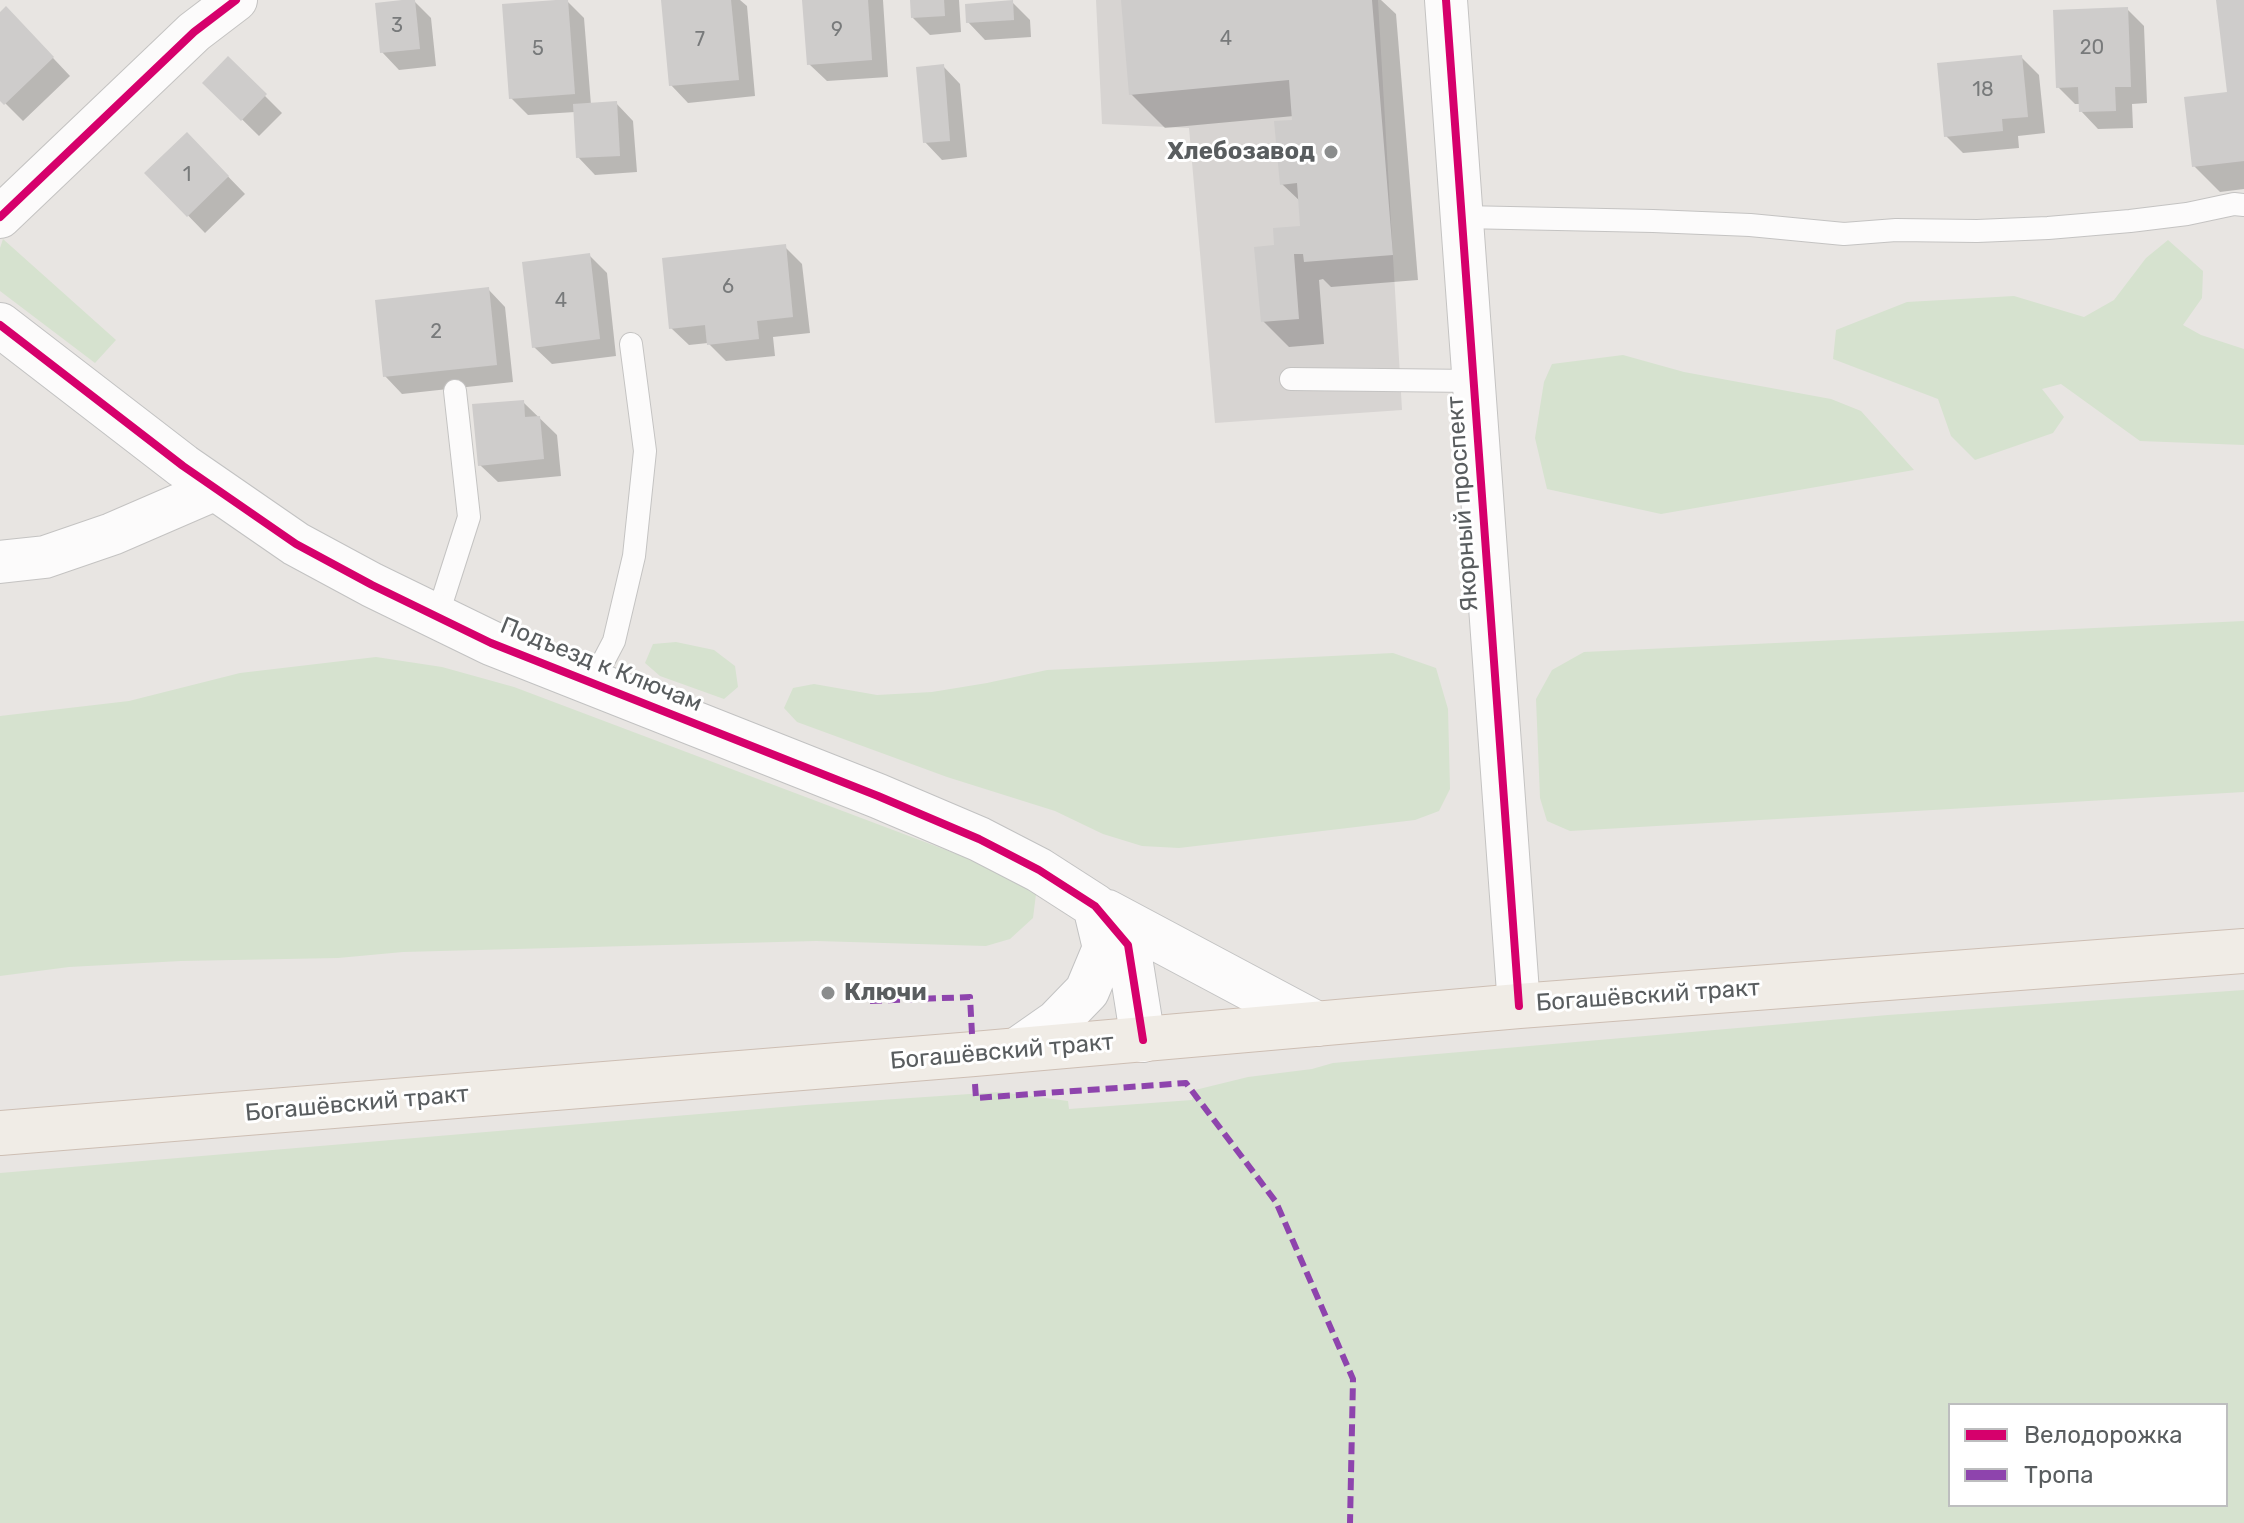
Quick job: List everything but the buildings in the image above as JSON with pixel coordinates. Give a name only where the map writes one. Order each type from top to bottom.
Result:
[{"type":"main road","name":"Богашёвский тракт","points":[[0,1133],[1143,1040],[1519,1006],[2244,951]]},
{"type":"street","points":[[0,217],[194,32],[236,0]]},
{"type":"street","name":"Якорный проспект","points":[[1446,0],[1519,1006]]},
{"type":"street","name":"Подъезд к Ключам","points":[[0,325],[183,466],[296,544],[372,585],[491,643],[878,796],[979,839],[1039,870],[1095,906],[1128,945],[1143,1040]]},
{"type":"street","points":[[0,562],[45,557],[112,534],[216,489]]},
{"type":"street","points":[[1095,906],[1317,1024]]},
{"type":"street","points":[[1017,1050],[1057,1022],[1087,991],[1105,948],[1095,906]]},
{"type":"lane","points":[[1462,217],[1750,225],[1844,234],[1896,230],[2048,228],[2130,221],[2244,205]]},
{"type":"lane","points":[[592,683],[614,641],[634,556],[645,451],[631,344]]},
{"type":"lane","points":[[1291,379],[1474,381]]},
{"type":"lane","points":[[437,617],[469,517],[455,391]]},
{"type":"shaded area","points":[[1096,0],[1378,0],[1402,410],[1215,423],[1189,128],[1102,124]]},
{"type":"green space","points":[[3,239],[116,340],[95,363],[0,291],[0,248]]},
{"type":"green space","points":[[2168,240],[2203,271],[2202,298],[2183,325],[2201,335],[2244,349],[2244,445],[2140,441],[2061,384],[2042,389],[2064,417],[2053,433],[1975,460],[1951,436],[1938,399],[1833,359],[1836,330],[1907,302],[2014,296],[2084,317],[2114,300],[2146,258]]},
{"type":"green space","points":[[1623,355],[1684,372],[1831,399],[1861,411],[1914,470],[1661,514],[1547,489],[1535,438],[1544,382],[1552,364]]},
{"type":"green space","points":[[2244,621],[2244,792],[1570,831],[1547,821],[1540,798],[1536,699],[1552,670],[1584,652]]},
{"type":"green space","points":[[676,642],[714,650],[735,666],[738,687],[724,699],[660,676],[645,663],[653,644]]},
{"type":"green space","points":[[1393,653],[1436,668],[1448,709],[1450,789],[1439,811],[1415,820],[1179,848],[1142,846],[1103,834],[1055,811],[947,777],[797,722],[784,708],[793,688],[814,684],[877,695],[932,692],[1047,670]]},
{"type":"green space","points":[[376,657],[442,667],[514,687],[1023,879],[1036,894],[1033,918],[1010,939],[986,946],[816,941],[403,952],[338,958],[69,967],[0,976],[0,716],[129,701],[240,673]]},
{"type":"green space","points":[[2244,990],[2244,1523],[0,1523],[0,1173],[806,1105],[1000,1092],[1068,1101],[1069,1109],[1192,1100],[1195,1090],[1248,1077],[1312,1069],[1333,1063],[1888,1015]]},
{"type":"marked path","points":[[870,1001],[970,997],[972,1034]]},
{"type":"marked path","points":[[975,1084],[976,1098],[1186,1083],[1276,1202],[1353,1379],[1350,1523]]},
{"type":"cycle path","points":[[0,217],[194,32],[236,0]]},
{"type":"cycle path","points":[[1446,0],[1519,1006]]},
{"type":"cycle path","points":[[0,325],[183,466],[296,544],[372,585],[491,643],[878,796],[979,839],[1039,870],[1095,906],[1128,945],[1143,1040]]},
{"type":"place","name":"Хлебозавод","points":[[1331,152]]},
{"type":"place","name":"Ключи","points":[[828,993]]}]
